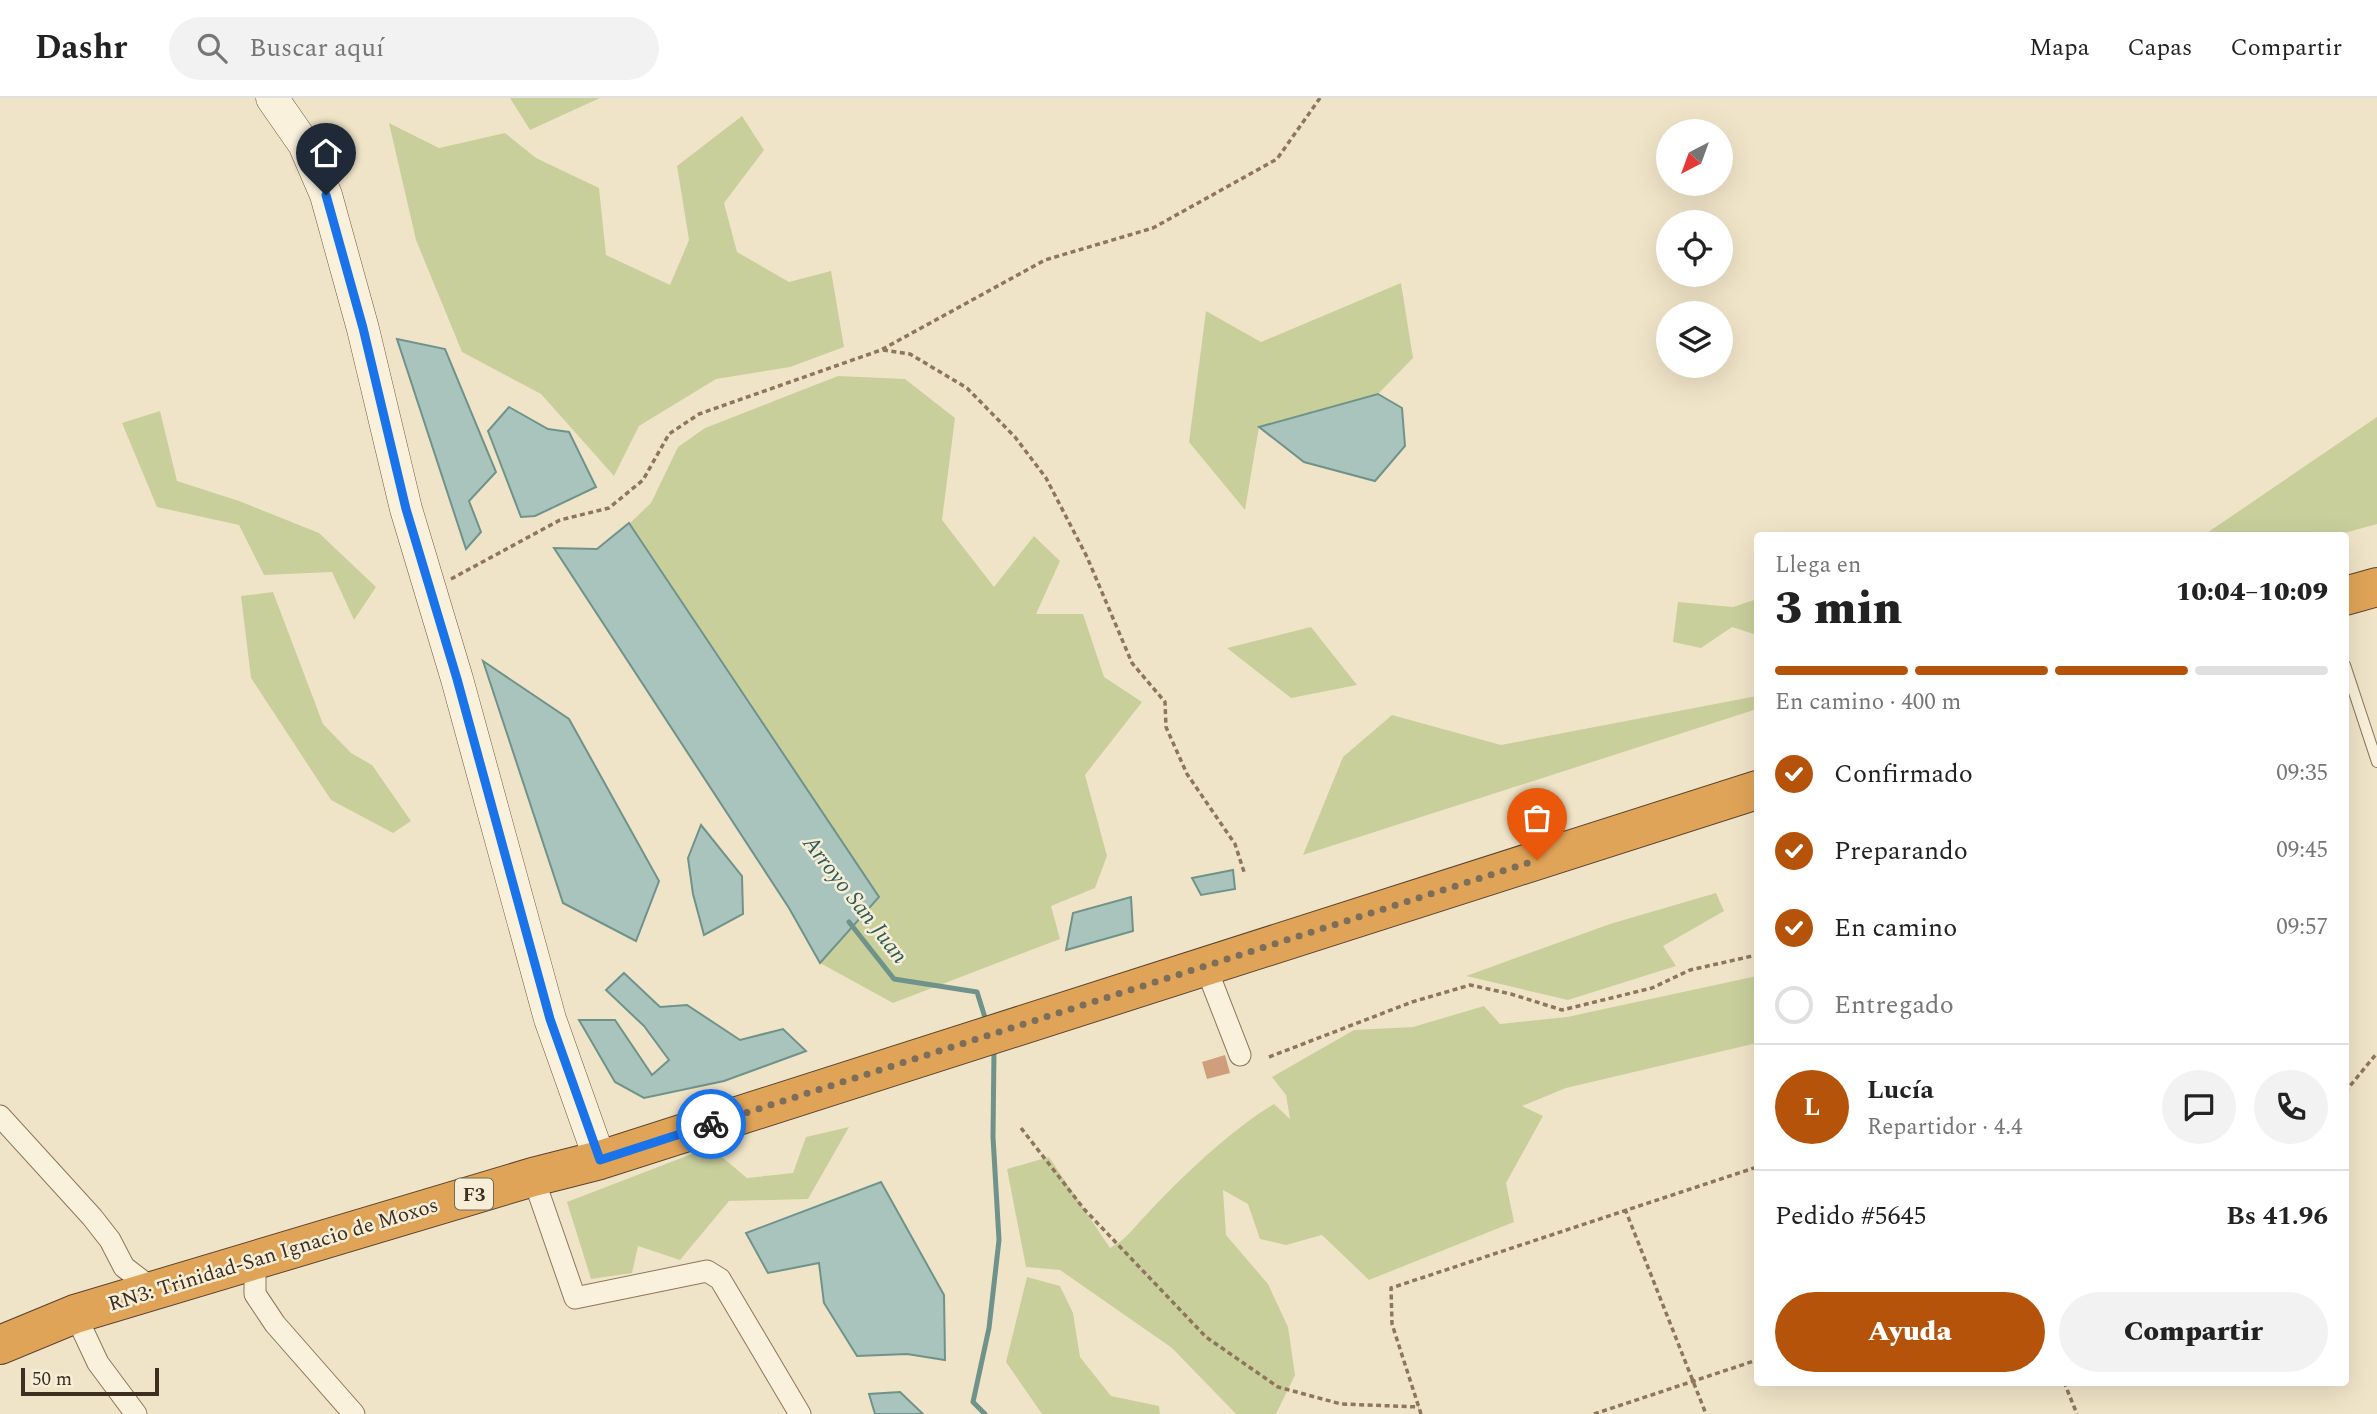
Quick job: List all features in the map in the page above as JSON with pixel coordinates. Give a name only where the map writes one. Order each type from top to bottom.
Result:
[{"type":"highway","points":[[2349,595],[2377,587]]},
{"type":"highway","name":"F3","points":[[1205,965],[1754,791]]},
{"type":"highway","name":"RN3: Trinidad-San Ignacio de Moxos","points":[[0,1345],[75,1314],[255,1258],[600,1160],[1205,965]]},
{"type":"street","points":[[272,98],[304,144],[326,195],[363,328],[406,509],[550,1019],[600,1160]]},
{"type":"street","points":[[1205,965],[1240,1055]]},
{"type":"street","points":[[0,1116],[92,1216],[110,1240],[124,1267],[154,1290]]},
{"type":"street","points":[[533,1177],[575,1298],[707,1271],[720,1279],[800,1414]]},
{"type":"street","points":[[255,1258],[255,1294],[275,1324],[354,1414]]},
{"type":"street","points":[[75,1314],[98,1363],[136,1414]]},
{"type":"lane","points":[[2349,677],[2377,762]]},
{"type":"path","points":[[430,589],[560,520],[609,508],[642,480],[669,434],[699,414],[881,350],[1045,260],[1153,228],[1278,159],[1320,98]]},
{"type":"path","points":[[881,350],[910,354],[968,388],[1014,437],[1046,478],[1087,557],[1132,663],[1165,702],[1166,727],[1187,774],[1235,844],[1245,875]]},
{"type":"path","points":[[1269,1058],[1412,1002],[1470,985],[1562,1010],[1652,988],[1690,970],[1754,957]]},
{"type":"path","points":[[2349,1087],[2377,1053]]},
{"type":"path","points":[[1021,1128],[1084,1209],[1216,1344],[1278,1387],[1341,1404],[1419,1407]]},
{"type":"path","points":[[1421,1414],[1392,1324],[1391,1288],[1754,1168]]},
{"type":"path","points":[[1625,1209],[1706,1414]]},
{"type":"path","points":[[1594,1414],[1754,1361]]},
{"type":"path","points":[[2066,1386],[2077,1414]]},
{"type":"green space","points":[[510,98],[600,98],[530,130]]},
{"type":"green space","points":[[742,116],[764,150],[724,203],[737,252],[789,282],[831,271],[844,347],[790,367],[716,379],[639,426],[614,476],[541,394],[462,352],[416,240],[389,123],[439,148],[505,133],[536,158],[599,188],[606,255],[670,285],[689,240],[677,166]]},
{"type":"green space","points":[[1401,283],[1413,358],[1378,394],[1259,427],[1245,510],[1189,442],[1206,311],[1261,342]]},
{"type":"green space","points":[[838,376],[905,379],[955,418],[942,520],[994,587],[1034,536],[1060,561],[1036,614],[1083,614],[1104,677],[1142,702],[1085,775],[1107,856],[1095,888],[1051,906],[1060,939],[893,1003],[820,963],[878,897],[630,523],[651,503],[678,447],[705,428]]},
{"type":"green space","points":[[160,411],[177,481],[239,501],[319,533],[376,587],[354,620],[332,572],[264,575],[239,525],[157,507],[122,423]]},
{"type":"green space","points":[[2377,417],[2377,524],[2348,532],[2208,532]]},
{"type":"green space","points":[[273,592],[323,724],[351,753],[372,765],[411,821],[393,833],[331,800],[251,678],[241,596]]},
{"type":"green space","points":[[1754,600],[1754,634],[1732,627],[1701,648],[1673,642],[1678,602],[1733,607]]},
{"type":"green space","points":[[1311,627],[1357,685],[1291,698],[1227,648]]},
{"type":"green space","points":[[1754,697],[1754,710],[1303,855],[1343,757],[1392,715],[1501,745]]},
{"type":"green space","points":[[1716,893],[1724,911],[1663,946],[1676,966],[1568,1000],[1466,976],[1610,924]]},
{"type":"green space","points":[[1754,977],[1754,1044],[1566,1088],[1522,1106],[1543,1116],[1506,1183],[1514,1222],[1369,1280],[1322,1235],[1286,1245],[1260,1239],[1248,1204],[1223,1190],[1226,1235],[1268,1284],[1288,1327],[1295,1375],[1276,1414],[1236,1414],[1172,1348],[1060,1270],[1026,1267],[1007,1169],[1049,1157],[1110,1248],[1125,1237],[1207,1155],[1258,1114],[1274,1104],[1290,1119],[1286,1095],[1272,1077],[1354,1030],[1413,1027],[1484,1006],[1500,1024],[1567,1017]]},
{"type":"green space","points":[[849,1127],[808,1199],[729,1201],[680,1260],[638,1246],[632,1273],[591,1279],[567,1202],[710,1147],[747,1178],[793,1173],[806,1137]]},
{"type":"green space","points":[[1027,1277],[1060,1286],[1073,1313],[1080,1357],[1111,1396],[1159,1406],[1160,1414],[1042,1414],[1006,1362]]},
{"type":"water","points":[[397,339],[445,349],[496,472],[469,501],[481,532],[466,549]]},
{"type":"water","points":[[1378,394],[1402,408],[1405,446],[1375,481],[1304,462],[1259,427]]},
{"type":"water","points":[[509,407],[548,429],[569,432],[596,487],[535,516],[521,517],[488,431]]},
{"type":"water","points":[[629,523],[879,897],[820,963],[789,908],[554,548],[597,549]]},
{"type":"water","points":[[483,661],[569,719],[659,881],[636,941],[563,903]]},
{"type":"water","points":[[701,825],[742,876],[743,914],[704,935],[693,894],[688,858]]},
{"type":"water","points":[[1233,870],[1235,889],[1201,895],[1192,878]]},
{"type":"water","points":[[1131,897],[1133,931],[1066,950],[1073,913]]},
{"type":"water","points":[[624,973],[660,1007],[687,1005],[740,1040],[783,1029],[806,1051],[724,1081],[644,1098],[615,1082],[579,1020],[615,1020],[652,1075],[669,1060],[644,1026],[606,990]]},
{"type":"water","points":[[881,1182],[944,1295],[945,1360],[907,1354],[857,1356],[824,1303],[819,1263],[768,1273],[746,1233]]},
{"type":"water","points":[[900,1392],[923,1414],[875,1414],[869,1394]]},
{"type":"building","points":[[1225,1055],[1230,1073],[1207,1079],[1202,1062]]},
{"type":"waterway","name":"Arroyo San Juan","points":[[849,922],[894,979],[977,992],[987,1024]]},
{"type":"waterway","name":"Arroyo San Juan","points":[[985,1414],[973,1402],[989,1328],[999,1240],[993,1137],[994,1050]]},
{"type":"way so far","points":[[711,1124],[1537,860]]},
{"type":"route","points":[[326,195],[363,328],[406,509],[457,679],[550,1019],[600,1160],[711,1124]]}]
